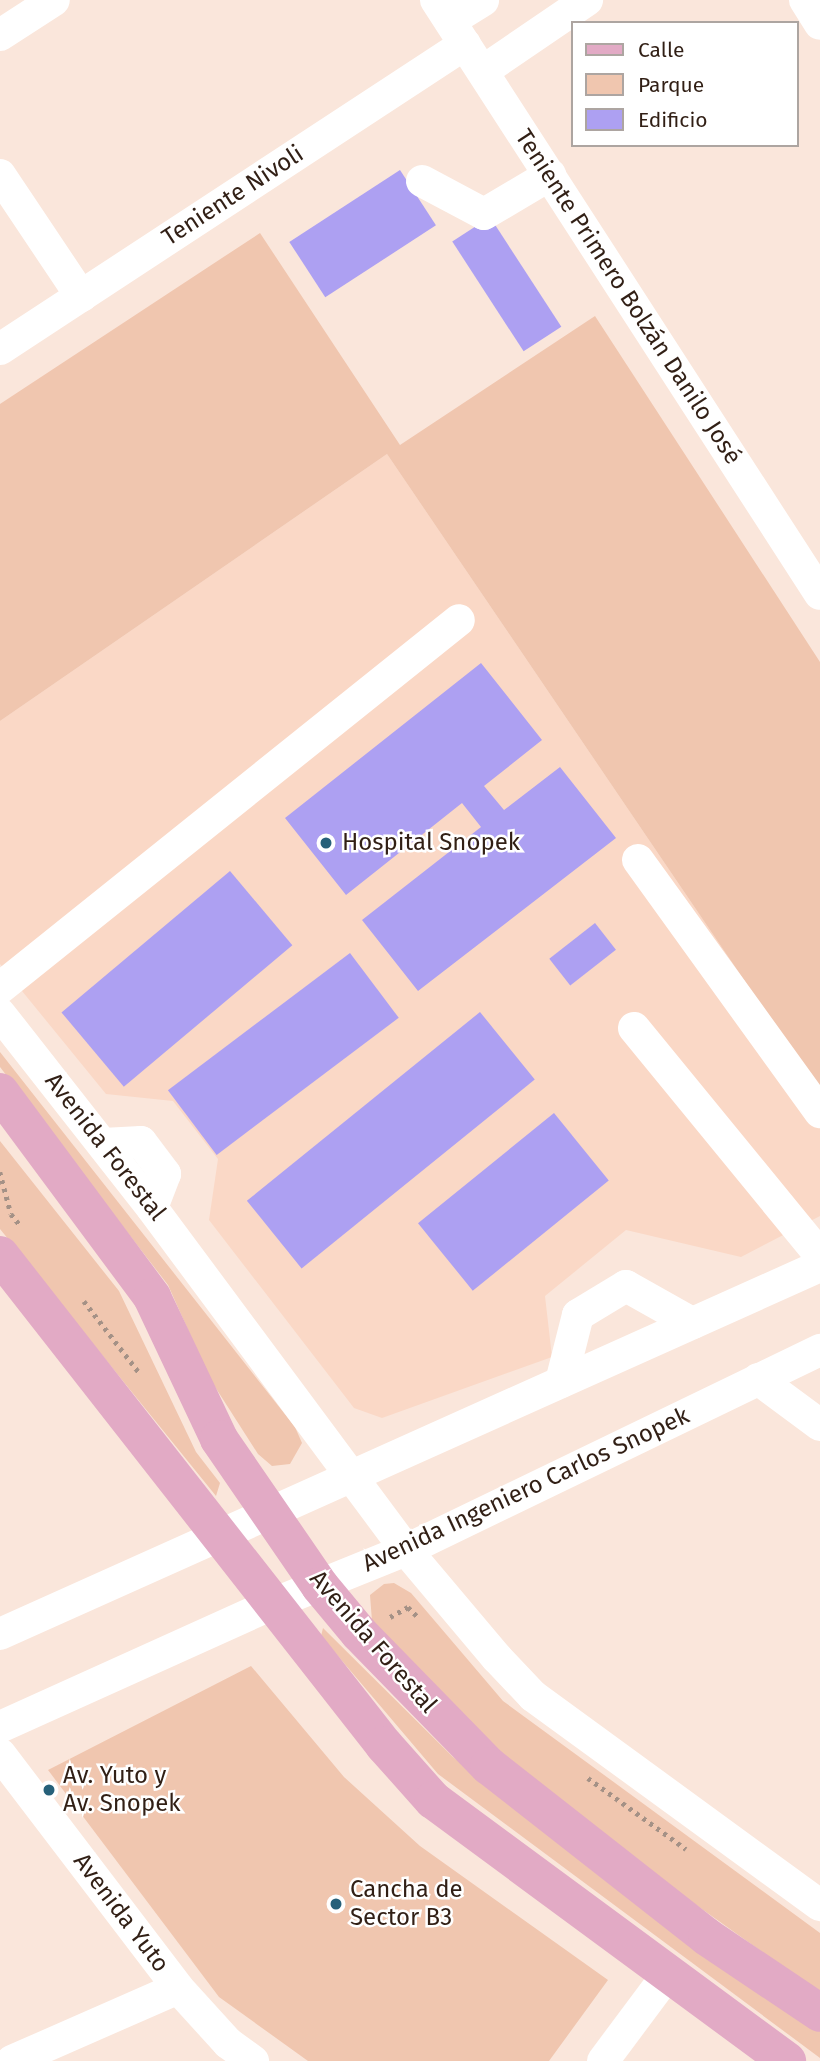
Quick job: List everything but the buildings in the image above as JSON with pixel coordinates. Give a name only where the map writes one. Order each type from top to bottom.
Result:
[{"type":"main road","name":"Avenida Forestal","points":[[0,1092],[152,1297],[219,1439],[320,1586],[359,1633],[489,1766],[707,1937],[820,2013]]},
{"type":"main road","name":"Avenida Forestal","points":[[0,1255],[384,1745],[433,1800],[787,2061]]},
{"type":"street","points":[[0,35],[54,0]]},
{"type":"street","name":"Teniente Nivoli","points":[[0,349],[81,296],[483,0]]},
{"type":"street","points":[[483,71],[587,0]]},
{"type":"street","points":[[805,0],[820,24]]},
{"type":"street","name":"Teniente Primero Bolzán Danilo José","points":[[451,22],[820,594]]},
{"type":"street","points":[[0,175],[81,296]]},
{"type":"street","points":[[422,181],[484,214],[550,175]]},
{"type":"street","points":[[0,988],[459,620]]},
{"type":"street","points":[[638,860],[820,1112]]},
{"type":"street","name":"Avenida Forestal","points":[[0,1014],[152,1208],[353,1475],[406,1550],[533,1696],[820,1905]]},
{"type":"street","points":[[634,1028],[820,1255]]},
{"type":"street","points":[[0,1634],[820,1266]]},
{"type":"street","points":[[561,1382],[578,1315],[626,1286],[692,1323]]},
{"type":"street","name":"Avenida Ingeniero Carlos Snopek","points":[[0,1727],[275,1603],[406,1550],[820,1350]]},
{"type":"street","points":[[758,1379],[820,1425]]},
{"type":"street","name":"Avenida Yuto","points":[[0,1754],[232,2055]]},
{"type":"street","points":[[603,2061],[667,1975]]},
{"type":"street","points":[[12,2061],[178,1988]]},
{"type":"shaded area","name":"Hospital Snopek","points":[[387,454],[820,1092],[820,1216],[741,1257],[626,1230],[545,1296],[552,1357],[382,1418],[354,1408],[209,1220],[218,1159],[173,1101],[106,1094],[0,964],[0,721]]},
{"type":"green space","points":[[260,233],[400,445],[595,316],[820,662],[820,1092],[387,454],[0,721],[0,404]]},
{"type":"green space","points":[[0,1052],[295,1427],[302,1443],[290,1464],[272,1466],[258,1454],[210,1379],[168,1285],[0,1067]]},
{"type":"green space","points":[[0,1141],[119,1291],[196,1452],[220,1483],[216,1496],[0,1229]]},
{"type":"green space","points":[[394,1583],[411,1593],[503,1701],[820,1933],[820,1993],[671,1887],[499,1754],[372,1621],[370,1595],[384,1584]]},
{"type":"green space","points":[[323,1628],[453,1757],[671,1928],[820,2031],[820,2058],[438,1774],[321,1636]]},
{"type":"green space","points":[[251,1666],[344,1777],[420,1846],[608,1980],[549,2061],[308,2061],[219,1997],[48,1770]]},
{"type":"place","name":"Hospital Snopek","points":[[326,843]]},
{"type":"place","name":"Av. Yuto y Av. Snopek","points":[[49,1790]]},
{"type":"place","name":"Cancha de Sector B3","points":[[336,1904]]}]
